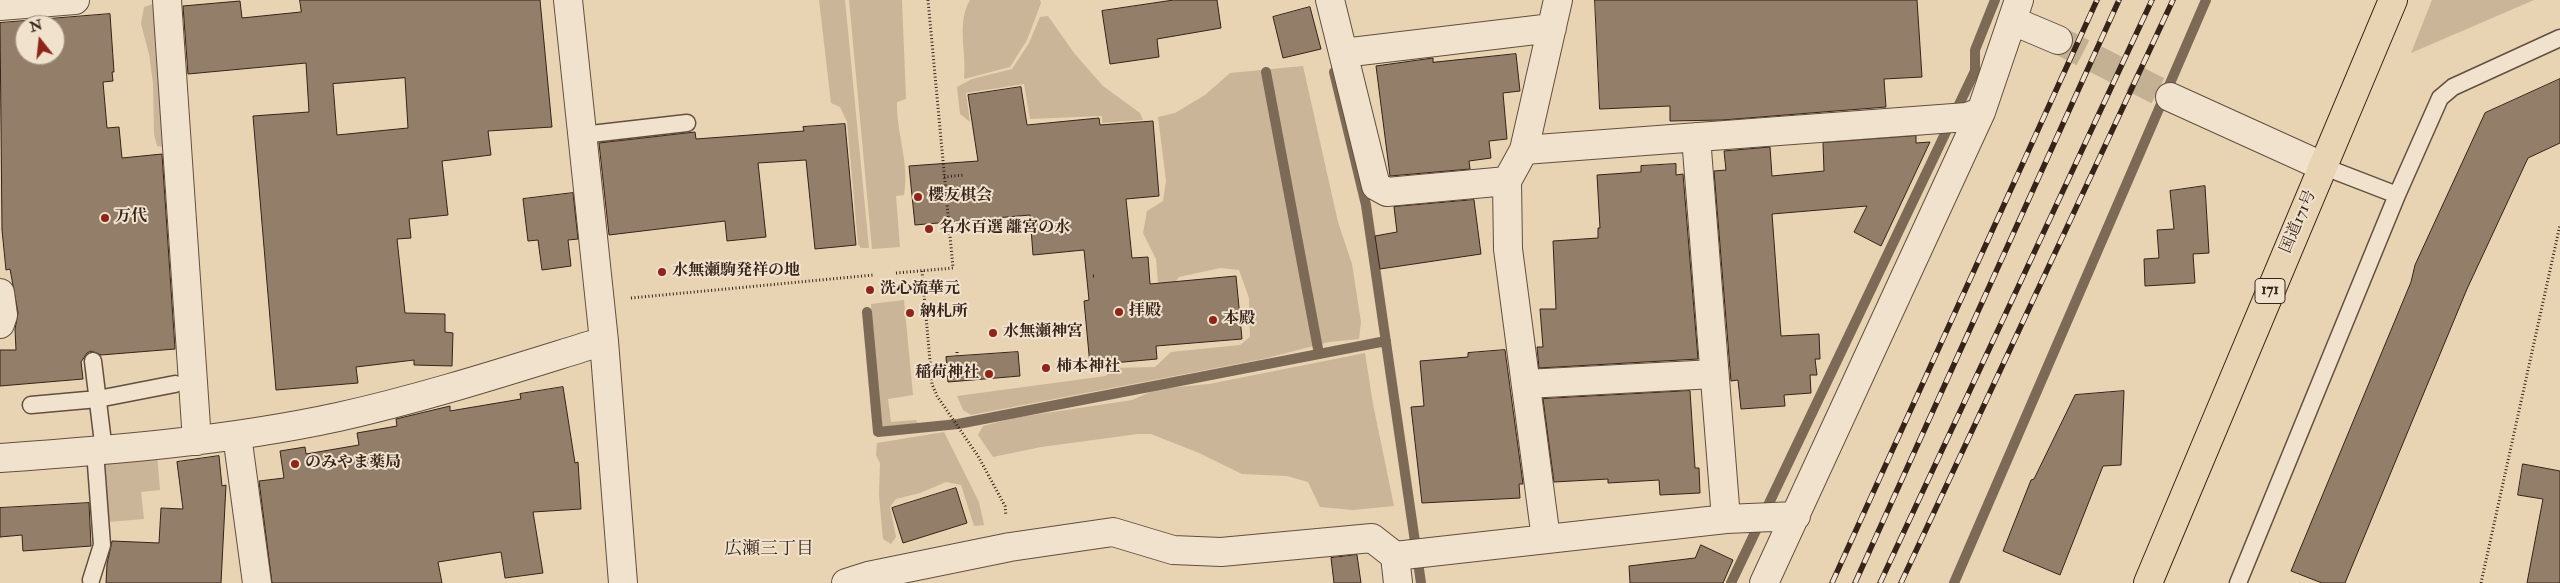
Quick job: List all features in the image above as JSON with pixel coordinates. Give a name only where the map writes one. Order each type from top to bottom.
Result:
[{"type":"highway","name":"国道171号","points":[[2148,583],[2393,0]]},
{"type":"street","points":[[0,6],[74,0]]},
{"type":"street","points":[[167,0],[198,441]]},
{"type":"street","points":[[568,0],[604,341],[623,583]]},
{"type":"street","points":[[1330,0],[1376,186],[1388,192],[1507,180]]},
{"type":"street","points":[[1546,539],[1508,249],[1507,180],[1524,150],[1558,0]]},
{"type":"street","points":[[1764,583],[1786,516],[1974,114],[2016,11],[2058,40]]},
{"type":"street","points":[[1343,52],[1552,28]]},
{"type":"street","points":[[2170,97],[2322,166]]},
{"type":"street","points":[[1524,150],[1938,119],[1974,114]]},
{"type":"street","points":[[1696,137],[1714,374],[1737,518]]},
{"type":"street","points":[[0,293],[3,315],[0,324]]},
{"type":"street","points":[[0,458],[108,452],[198,441],[338,416],[455,387],[604,341]]},
{"type":"street","points":[[1526,384],[1714,374]]},
{"type":"street","points":[[237,435],[258,583]]},
{"type":"street","points":[[846,583],[868,576],[1010,547],[1113,532],[1173,550],[1221,552],[1372,538],[1395,556],[1737,518],[1786,516]]},
{"type":"street","points":[[1395,556],[1398,583]]},
{"type":"lane","points":[[2238,583],[2397,194],[2440,98],[2453,87],[2560,38]]},
{"type":"lane","points":[[582,135],[687,123]]},
{"type":"lane","points":[[2322,166],[2397,194]]},
{"type":"lane","points":[[91,580],[102,545],[108,452],[93,361]]},
{"type":"lane","points":[[31,404],[98,400],[175,384]]},
{"type":"path","points":[[896,274],[953,268],[928,0]]},
{"type":"path","points":[[944,177],[964,174]]},
{"type":"path","points":[[2481,583],[2560,225]]},
{"type":"path","points":[[922,271],[932,384],[937,396],[964,436],[1005,506],[1010,547]]},
{"type":"path","points":[[600,301],[873,276]]},
{"type":"shaded area","points":[[819,0],[845,0],[869,248],[861,248],[858,244],[847,122],[840,107],[831,103]]},
{"type":"shaded area","points":[[849,0],[902,0],[906,99],[897,102],[905,171],[904,195],[896,196],[900,247],[872,249]]},
{"type":"shaded area","points":[[970,0],[1040,0],[1041,3],[1027,40],[1010,67],[964,79],[963,28],[966,9]]},
{"type":"shaded area","points":[[2432,0],[2534,0],[2411,53]]},
{"type":"shaded area","points":[[153,4],[157,6],[169,148],[157,146],[154,134],[153,83],[149,54],[141,24],[144,7]]},
{"type":"shaded area","points":[[1048,16],[1074,53],[1103,86],[1140,113],[1143,120],[1102,123],[1102,116],[1030,119],[1024,84],[966,93],[970,122],[960,114],[957,87],[972,79],[1012,69],[1029,43],[1040,17]]},
{"type":"shaded area","points":[[1303,66],[1338,222],[1352,264],[1361,322],[1359,339],[1329,342],[1263,359],[971,415],[963,410],[957,396],[1106,376],[1112,368],[1155,367],[1171,352],[1240,345],[1250,337],[1249,298],[1239,270],[1220,268],[1179,277],[1167,293],[1158,284],[1156,259],[1143,233],[1147,211],[1163,201],[1166,181],[1158,117],[1175,113],[1205,95],[1230,73]]},
{"type":"shaded area","points":[[904,300],[913,395],[888,399],[891,422],[916,420],[918,423],[882,428],[879,423],[871,304]]},
{"type":"shaded area","points":[[1365,353],[1373,404],[1394,506],[1353,510],[1320,507],[1308,482],[1287,476],[1242,474],[1199,453],[1151,434],[1138,434],[1041,447],[993,457],[978,435],[983,426],[1013,418],[1132,400],[1157,389],[1209,384]]},
{"type":"shaded area","points":[[944,432],[979,502],[984,525],[974,526],[961,485],[946,482],[920,493],[896,499],[890,507],[896,537],[891,544],[883,539],[879,495],[880,463],[876,455],[877,443]]},
{"type":"shaded area","points":[[157,454],[160,490],[141,492],[144,519],[108,522],[103,459]]},
{"type":"building","points":[[300,0],[540,0],[552,127],[488,131],[491,155],[442,161],[448,215],[409,219],[411,238],[397,239],[405,313],[445,314],[445,332],[453,333],[452,366],[414,365],[414,360],[356,367],[358,383],[276,390],[253,116],[309,112],[306,63],[188,74],[183,6],[240,1],[242,18],[301,12]],"holes":[[[405,78],[408,128],[337,135],[333,84]]]},
{"type":"building","points":[[1174,0],[1217,0],[1221,28],[1157,39],[1159,57],[1110,64],[1102,11]]},
{"type":"building","points":[[1595,0],[1917,0],[1922,77],[1884,79],[1886,107],[1722,120],[1670,121],[1670,106],[1600,109]]},
{"type":"building","points":[[1310,7],[1321,49],[1283,58],[1273,17]]},
{"type":"building","points":[[110,14],[114,72],[112,72],[113,81],[103,82],[107,128],[119,127],[122,158],[162,154],[175,349],[101,355],[91,351],[87,353],[81,362],[83,379],[0,386],[0,350],[16,350],[15,329],[18,313],[10,269],[6,270],[2,230],[0,23],[15,22],[15,65],[65,65],[65,18]]},
{"type":"building","points":[[1516,54],[1520,91],[1503,93],[1507,139],[1489,141],[1491,158],[1469,161],[1470,169],[1390,176],[1376,66],[1433,58],[1433,62]]},
{"type":"building","points":[[2560,79],[2560,143],[2528,158],[2467,289],[2345,583],[2322,583],[2291,571],[2411,282],[2415,265],[2485,113]]},
{"type":"building","points":[[1021,87],[1027,125],[1099,118],[1100,125],[1153,121],[1159,196],[1126,199],[1132,258],[1148,257],[1150,284],[1236,276],[1242,339],[1156,346],[1157,359],[1090,365],[1084,301],[1089,300],[1084,250],[1033,255],[1030,215],[915,225],[909,166],[978,161],[968,95]]},
{"type":"building","points":[[845,124],[856,245],[815,249],[806,160],[758,163],[766,237],[727,241],[725,221],[609,235],[599,143],[695,132],[696,139],[804,131],[803,127]]},
{"type":"building","points":[[1916,136],[1916,143],[1930,142],[1881,246],[1854,232],[1867,206],[1772,214],[1781,336],[1819,334],[1820,359],[1815,359],[1817,375],[1810,375],[1811,393],[1784,395],[1785,406],[1741,409],[1738,380],[1731,381],[1714,171],[1726,170],[1724,151],[1770,147],[1772,176],[1824,171],[1823,143]]},
{"type":"building","points":[[1676,164],[1676,175],[1683,174],[1698,359],[1539,368],[1537,347],[1543,347],[1540,309],[1556,309],[1553,241],[1598,238],[1598,228],[1600,228],[1597,175],[1641,172],[1641,166]]},
{"type":"building","points":[[2205,186],[2209,253],[2193,254],[2195,283],[2145,286],[2144,259],[2159,258],[2157,230],[2174,229],[2170,191]]},
{"type":"building","points":[[573,193],[578,239],[568,240],[571,266],[542,270],[538,240],[528,241],[523,199]]},
{"type":"building","points":[[1474,200],[1481,254],[1380,269],[1375,236],[1397,232],[1394,207]]},
{"type":"building","points":[[1505,350],[1523,484],[1519,484],[1520,498],[1422,503],[1411,407],[1424,406],[1420,361],[1468,357],[1468,353]]},
{"type":"building","points":[[1018,352],[1020,376],[948,382],[946,357]]},
{"type":"building","points":[[563,387],[575,463],[578,462],[581,509],[533,512],[543,573],[505,578],[501,552],[438,562],[442,583],[272,583],[259,481],[284,478],[280,451],[305,447],[306,454],[359,445],[357,433],[397,426],[396,419],[450,406],[450,411],[521,399],[520,394]]},
{"type":"building","points":[[1690,391],[1695,468],[1699,468],[1700,493],[1660,495],[1659,480],[1608,483],[1608,479],[1554,482],[1543,399]]},
{"type":"building","points":[[2124,391],[2121,465],[2103,466],[2060,575],[2003,551],[2031,480],[2034,479],[2075,395]]},
{"type":"building","points":[[219,456],[222,486],[226,485],[221,583],[106,583],[107,564],[112,541],[159,543],[161,508],[183,509],[177,462]]},
{"type":"building","points":[[2523,464],[2560,471],[2560,583],[2527,583],[2543,499],[2518,495]]},
{"type":"building","points":[[956,488],[967,523],[903,543],[892,508]]},
{"type":"building","points":[[89,503],[91,546],[23,551],[22,535],[0,537],[0,508]]},
{"type":"building","points":[[1701,545],[1733,560],[1723,583],[1630,583],[1629,566],[1695,558]]},
{"type":"building","points":[[1357,555],[1361,583],[1334,583],[1331,558]]},
{"type":"waterway","points":[[1731,583],[1975,71],[1975,50],[1995,0]]},
{"type":"waterway","points":[[1954,583],[2206,0]]},
{"type":"waterway","points":[[1266,72],[1319,354]]},
{"type":"waterway","points":[[1334,72],[1366,205],[1421,583]]},
{"type":"waterway","points":[[867,312],[878,432],[958,424],[1386,341]]},
{"type":"tunnel","points":[[2058,40],[2170,97]]},
{"type":"railway","points":[[1832,583],[2097,0]]},
{"type":"railway","points":[[1855,583],[2119,0]]},
{"type":"railway","points":[[1880,583],[2152,0]]},
{"type":"railway","points":[[1901,583],[2173,0]]},
{"type":"place","name":"櫻友棋会","points":[[918,197]]},
{"type":"place","name":"万代","points":[[105,218]]},
{"type":"place","name":"名水百選 離宮の水","points":[[929,229]]},
{"type":"place","name":"水無瀬駒発祥の地","points":[[662,272]]},
{"type":"place","name":"洗心流華元","points":[[870,290]]},
{"type":"place","name":"拝殿","points":[[1119,312]]},
{"type":"place","name":"納札所","points":[[910,313]]},
{"type":"place","name":"本殿","points":[[1213,320]]},
{"type":"place","name":"水無瀬神宮","points":[[993,333]]},
{"type":"place","name":"柿本神社","points":[[1046,368]]},
{"type":"place","name":"稲荷神社","points":[[989,374]]},
{"type":"place","name":"のみやま薬局","points":[[295,464]]},
{"type":"district","name":"広瀬三丁目","points":[[769,550]]}]
